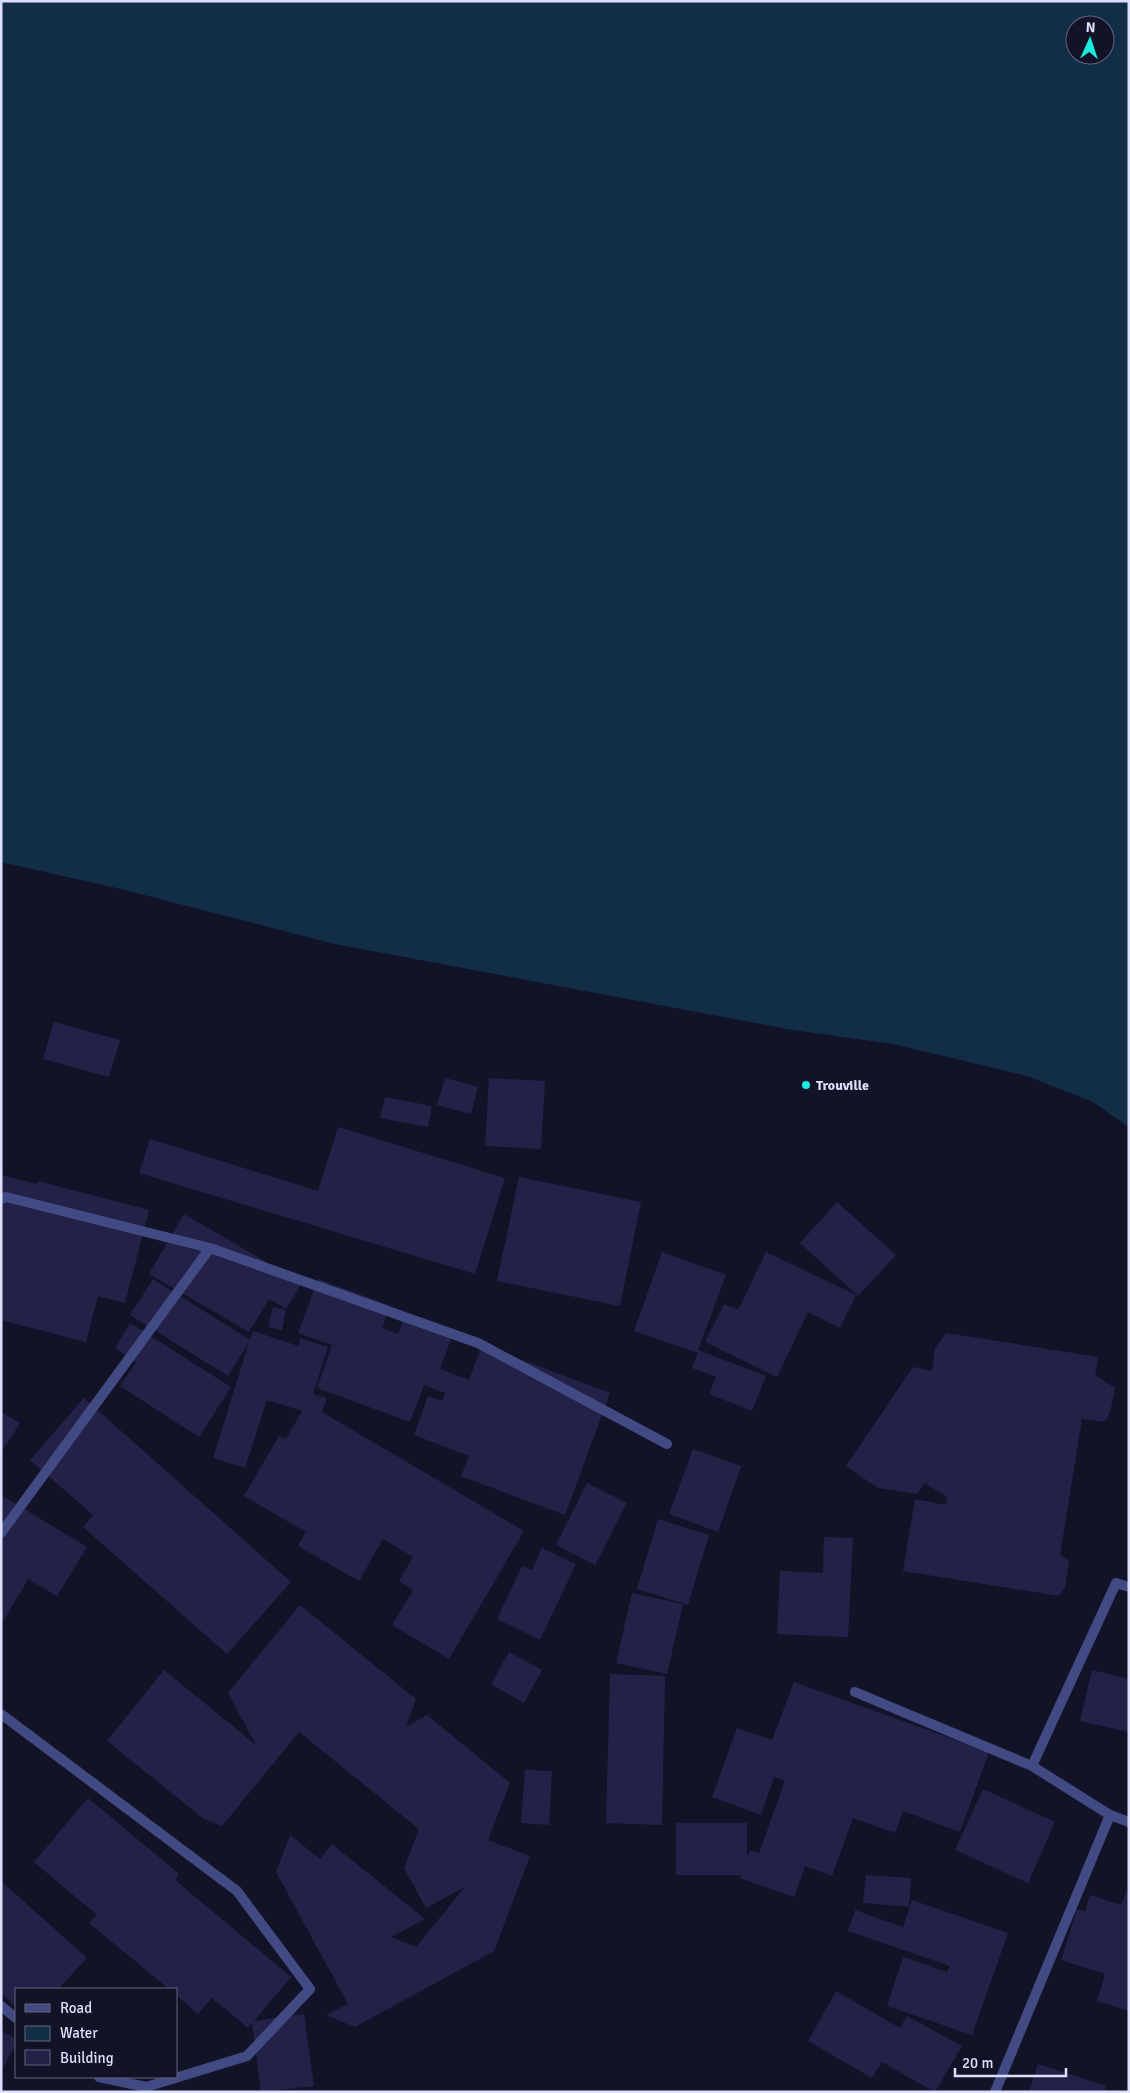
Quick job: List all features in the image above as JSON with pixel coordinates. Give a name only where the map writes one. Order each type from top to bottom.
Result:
[{"type":"street","points":[[1,1198],[6,1197],[210,1248],[478,1343],[668,1444]]},
{"type":"street","points":[[1,1534],[210,1248]]},
{"type":"street","points":[[1032,1766],[1116,1583],[1129,1587]]},
{"type":"street","points":[[854,1692],[1032,1766],[1110,1815],[1129,1822]]},
{"type":"street","points":[[1,1714],[237,1891],[310,1989],[247,2056],[178,2077]]},
{"type":"street","points":[[995,2092],[1110,1815]]},
{"type":"street","points":[[1,2006],[15,2017]]},
{"type":"street","points":[[104,2078],[146,2087],[175,2078]]},
{"type":"water","points":[[1,1],[1129,1],[1129,1127],[1093,1102],[1027,1076],[893,1044],[793,1030],[335,944],[121,889],[1,862]]},
{"type":"building","points":[[54,1022],[120,1040],[109,1077],[43,1059]]},
{"type":"building","points":[[445,1078],[478,1087],[471,1114],[437,1105]]},
{"type":"building","points":[[489,1078],[545,1081],[541,1149],[485,1146]]},
{"type":"building","points":[[385,1097],[432,1106],[428,1127],[380,1118]]},
{"type":"building","points":[[338,1127],[505,1178],[475,1274],[139,1173],[150,1139],[318,1191]]},
{"type":"building","points":[[1,1175],[37,1184],[38,1181],[149,1210],[125,1303],[98,1296],[86,1342],[1,1320]]},
{"type":"building","points":[[519,1177],[641,1202],[620,1306],[497,1281]]},
{"type":"building","points":[[837,1202],[896,1255],[858,1296],[800,1243]]},
{"type":"building","points":[[184,1214],[302,1283],[286,1309],[269,1299],[249,1332],[149,1274]]},
{"type":"building","points":[[662,1252],[726,1275],[698,1350],[766,1376],[752,1411],[709,1394],[716,1377],[692,1368],[698,1353],[634,1331]]},
{"type":"building","points":[[766,1252],[856,1295],[840,1328],[808,1312],[777,1377],[705,1342],[724,1304],[738,1310]]},
{"type":"building","points":[[153,1279],[250,1340],[253,1331],[298,1346],[300,1338],[328,1347],[313,1394],[327,1398],[322,1412],[524,1531],[449,1659],[392,1625],[413,1590],[399,1581],[413,1557],[383,1539],[359,1581],[298,1546],[306,1532],[244,1496],[279,1436],[286,1439],[302,1411],[267,1400],[245,1468],[213,1458],[249,1342],[228,1376],[130,1315]]},
{"type":"building","points":[[318,1279],[391,1306],[382,1328],[398,1334],[403,1321],[451,1339],[440,1369],[469,1380],[482,1345],[610,1393],[565,1515],[461,1476],[469,1456],[414,1435],[428,1396],[442,1401],[445,1393],[424,1385],[410,1422],[317,1388],[332,1345],[298,1333]]},
{"type":"building","points":[[273,1307],[286,1310],[282,1330],[268,1327]]},
{"type":"building","points":[[130,1323],[231,1387],[199,1437],[120,1386],[136,1362],[115,1348]]},
{"type":"building","points":[[946,1333],[1098,1357],[1095,1375],[1115,1388],[1110,1413],[1104,1422],[1082,1419],[1060,1555],[1069,1561],[1065,1587],[1059,1596],[903,1571],[915,1499],[946,1505],[947,1497],[925,1483],[917,1494],[878,1488],[846,1466],[913,1367],[932,1371],[935,1348]]},
{"type":"building","points":[[84,1398],[291,1582],[227,1654],[83,1527],[93,1515],[30,1460]]},
{"type":"building","points":[[1,1412],[20,1423],[1,1453]]},
{"type":"building","points":[[693,1449],[741,1466],[718,1532],[669,1514]]},
{"type":"building","points":[[587,1483],[627,1503],[595,1565],[556,1545]]},
{"type":"building","points":[[1,1495],[87,1547],[57,1596],[28,1579],[4,1620],[1,1618]]},
{"type":"building","points":[[658,1519],[709,1535],[688,1605],[637,1589]]},
{"type":"building","points":[[824,1537],[853,1538],[848,1637],[777,1634],[780,1571],[823,1573]]},
{"type":"building","points":[[542,1548],[576,1564],[540,1640],[497,1619],[522,1566],[532,1570]]},
{"type":"building","points":[[632,1593],[683,1604],[667,1674],[616,1663]]},
{"type":"building","points":[[300,1605],[416,1699],[406,1727],[427,1715],[510,1783],[488,1840],[530,1856],[494,1951],[355,2027],[326,2015],[348,2004],[276,1872],[290,1835],[320,1859],[332,1844],[425,1919],[391,1937],[416,1947],[465,1887],[426,1908],[404,1868],[419,1829],[299,1732],[222,1826],[204,1819],[107,1741],[164,1670],[256,1745],[228,1693]]},
{"type":"building","points":[[509,1652],[542,1670],[524,1703],[491,1684]]},
{"type":"building","points":[[1092,1670],[1129,1679],[1129,1732],[1080,1721]]},
{"type":"building","points":[[610,1674],[665,1676],[662,1825],[606,1823]]},
{"type":"building","points":[[794,1682],[989,1752],[960,1832],[903,1811],[895,1833],[853,1818],[832,1876],[805,1866],[794,1897],[740,1878],[741,1875],[676,1875],[676,1823],[747,1823],[747,1859],[750,1850],[759,1853],[785,1781],[774,1777],[761,1815],[712,1797],[737,1728],[772,1740]]},
{"type":"building","points":[[525,1770],[552,1771],[549,1825],[521,1823]]},
{"type":"building","points":[[983,1789],[1055,1822],[1028,1883],[955,1850]]},
{"type":"building","points":[[88,1798],[179,1874],[175,1880],[291,1977],[254,2021],[304,2014],[314,2086],[261,2092],[252,2023],[248,2028],[212,1998],[198,2014],[178,1997],[178,1988],[168,1988],[89,1923],[97,1915],[34,1862]]},
{"type":"building","points":[[866,1875],[911,1878],[909,1907],[863,1903]]},
{"type":"building","points":[[1,1881],[87,1958],[59,1988],[15,1988],[15,2006],[1,1993]]},
{"type":"building","points":[[1126,1892],[1129,1893],[1129,2011],[1097,2001],[1105,1974],[1061,1960],[1077,1909],[1085,1912],[1090,1895],[1121,1905]]},
{"type":"building","points":[[912,1900],[1008,1933],[972,2035],[887,2006],[903,1957],[947,1972],[950,1966],[848,1931],[855,1910],[903,1927]]},
{"type":"building","points":[[836,1991],[900,2028],[907,2016],[962,2046],[935,2092],[882,2062],[872,2078],[808,2041]]},
{"type":"building","points":[[1,2031],[15,2038],[15,2046],[1,2071]]},
{"type":"building","points":[[1038,2064],[1106,2086],[1104,2092],[1029,2092]]},
{"type":"place","name":"Trouville","points":[[806,1085]]}]
